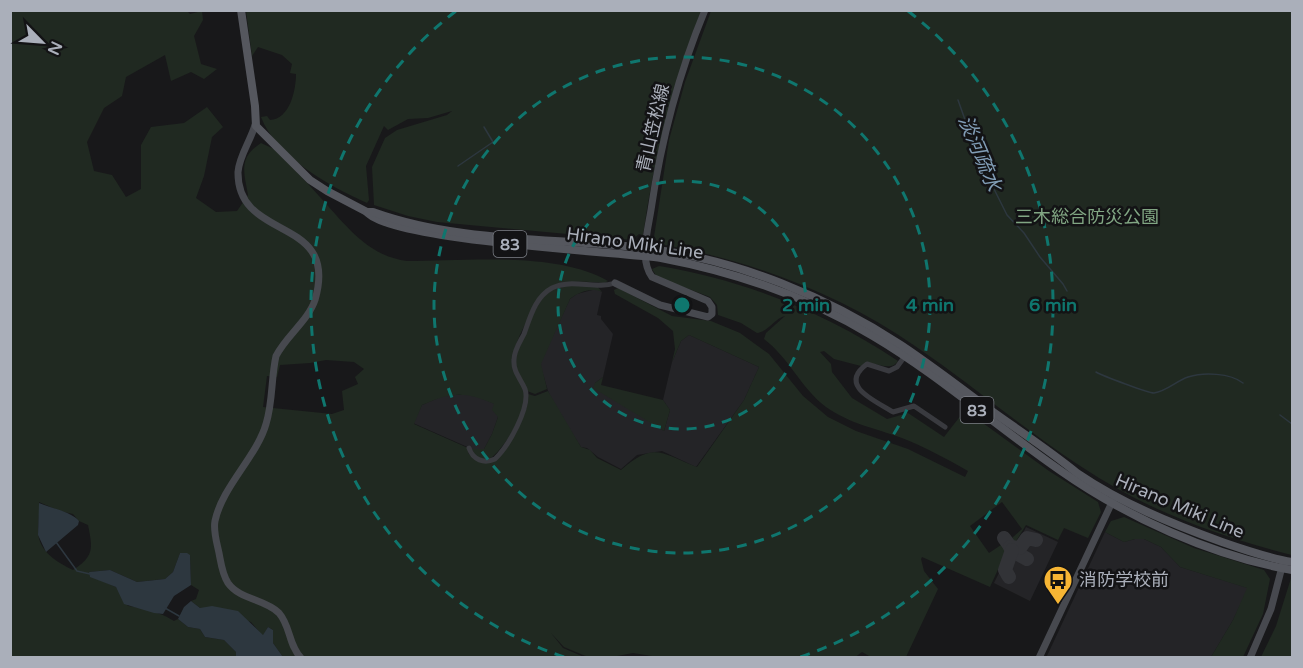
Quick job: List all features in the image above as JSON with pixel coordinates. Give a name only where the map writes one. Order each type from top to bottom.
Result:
[{"type":"main road","points":[[241,10],[255,103],[255,125]]},
{"type":"main road","name":"Hirano Miki Line","points":[[255,125],[306,177],[367,212],[416,225],[452,231],[696,258],[735,268],[795,289],[849,314],[909,351],[1114,499]]},
{"type":"main road","name":"Hirano Miki Line","points":[[646,253],[693,264],[778,290],[845,320],[905,356],[1061,471],[1114,499],[1186,529],[1286,564],[1293,570]]},
{"type":"street","name":"青山笠松線","points":[[646,253],[663,138],[679,81],[705,10]]},
{"type":"street","points":[[255,125],[239,166],[239,182],[243,193],[250,207],[262,217],[306,243],[318,260],[319,277],[310,311],[280,347],[276,356],[266,425],[224,501],[215,522],[215,532],[221,567],[227,581],[240,593],[278,612],[288,627],[291,644],[301,657]]},
{"type":"street","points":[[469,448],[472,455],[479,460],[487,462],[495,459],[523,413],[527,398],[516,372],[514,359],[531,315],[540,299],[550,290],[561,285],[604,286],[615,283],[660,305],[678,311],[711,316],[712,310],[708,300],[652,277],[647,269],[646,253]]},
{"type":"street","points":[[905,356],[897,367],[889,371],[867,364],[855,379],[856,386],[861,392],[893,412],[914,406],[945,427]]},
{"type":"street","points":[[1039,657],[1114,499]]},
{"type":"street","points":[[1250,657],[1271,609],[1286,564]]},
{"type":"shaded area","points":[[596,289],[602,292],[597,315],[601,316],[613,334],[603,377],[595,383],[664,431],[670,410],[663,400],[672,362],[681,341],[689,335],[759,367],[744,400],[696,467],[662,451],[637,455],[621,469],[598,457],[587,448],[581,447],[555,406],[540,364],[570,299],[577,294]]},
{"type":"shaded area","points":[[445,395],[474,395],[495,404],[498,417],[484,449],[472,449],[413,423],[422,405]]},
{"type":"shaded area","points":[[39,503],[66,513],[79,521],[78,525],[46,552],[38,535]]},
{"type":"shaded area","points":[[1026,527],[1058,542],[1030,601],[994,583],[1013,545],[1018,544]]},
{"type":"shaded area","points":[[1105,532],[1124,542],[1144,539],[1161,547],[1180,567],[1248,588],[1233,620],[1211,657],[1046,658]]},
{"type":"shaded area","points":[[180,553],[190,555],[191,585],[174,596],[163,614],[124,604],[116,587],[90,577],[89,572],[110,570],[137,582],[165,579],[173,572]]},
{"type":"shaded area","points":[[191,601],[200,608],[212,606],[238,611],[263,635],[268,627],[273,630],[273,643],[283,657],[236,657],[236,652],[224,640],[205,637],[200,629],[188,627],[178,619],[184,607]]},
{"type":"green space","points":[[186,10],[190,14],[202,11],[203,20],[194,36],[201,64],[217,69],[204,79],[191,72],[171,81],[165,55],[126,77],[122,96],[104,108],[87,142],[94,171],[112,175],[126,197],[141,189],[141,145],[151,127],[184,123],[207,107],[223,127],[212,137],[204,176],[196,198],[216,212],[237,211],[248,195],[244,166],[249,154],[261,143],[274,149],[358,237],[380,253],[407,261],[483,259],[537,261],[563,265],[608,281],[559,284],[553,286],[541,298],[528,319],[514,351],[515,368],[525,397],[524,405],[506,441],[488,460],[496,460],[517,428],[526,410],[528,394],[535,396],[548,391],[581,447],[590,450],[597,458],[621,470],[642,455],[658,452],[697,467],[744,400],[759,367],[689,335],[681,341],[672,362],[675,349],[673,331],[658,318],[615,294],[614,290],[618,288],[672,316],[711,321],[740,333],[769,354],[803,396],[828,417],[856,431],[908,449],[965,477],[968,471],[944,458],[902,438],[844,418],[817,399],[781,355],[764,339],[766,333],[785,316],[757,333],[741,323],[718,315],[717,305],[710,297],[657,277],[652,269],[659,266],[722,280],[784,301],[871,344],[898,361],[890,366],[866,364],[861,366],[834,359],[824,351],[820,352],[831,364],[832,372],[852,398],[887,419],[908,413],[944,437],[965,410],[1049,471],[1098,502],[1101,512],[1088,538],[1064,528],[1058,540],[1026,525],[1015,543],[1012,538],[1022,529],[1002,502],[970,526],[989,553],[1001,545],[1006,552],[990,587],[922,557],[924,571],[938,589],[906,657],[871,657],[862,652],[854,658],[664,658],[633,653],[612,657],[588,657],[564,647],[551,633],[563,648],[584,657],[283,657],[273,643],[273,630],[268,627],[263,636],[251,622],[200,608],[191,601],[196,599],[199,590],[191,585],[190,555],[180,553],[173,572],[165,579],[137,582],[110,570],[89,572],[90,576],[116,587],[128,606],[152,611],[174,621],[178,619],[188,627],[200,629],[205,637],[224,640],[236,652],[236,657],[11,657],[11,11]],"holes":[[[326,360],[354,362],[364,369],[355,377],[358,384],[342,391],[344,410],[332,414],[263,407],[267,376],[277,377],[280,365]],[[458,395],[466,395],[494,404],[492,410],[498,417],[492,434],[484,449],[472,449],[476,457],[488,460],[475,460],[468,453],[468,448],[414,424],[422,405]],[[39,502],[73,514],[79,521],[88,525],[91,540],[90,551],[85,560],[73,570],[55,560],[45,551],[38,532]]]},
{"type":"green space","points":[[246,11],[701,11],[666,121],[643,235],[639,234],[632,240],[437,222],[374,205],[372,167],[385,138],[397,130],[447,115],[452,111],[428,118],[408,119],[388,130],[384,126],[366,166],[369,200],[367,203],[337,188],[292,158],[268,132],[261,117],[267,116],[270,120],[277,118],[287,109],[295,88],[296,74],[290,73],[292,64],[282,55],[258,47],[252,56]]},
{"type":"green space","name":"三木総合防災公園","points":[[711,11],[1292,11],[1292,555],[1199,526],[1154,508],[1111,485],[1061,453],[940,363],[886,327],[855,310],[760,269],[659,244],[654,237],[669,140],[685,82]]},
{"type":"green space","points":[[568,286],[597,286],[602,292],[585,291],[570,299],[541,364],[547,389],[535,394],[527,391],[518,372],[516,365],[519,349],[526,328],[541,301],[551,291]]},
{"type":"green space","points":[[603,377],[601,385],[663,400],[670,410],[664,431],[593,388],[595,383]]},
{"type":"green space","points":[[1124,517],[1194,548],[1264,570],[1270,579],[1263,614],[1243,657],[1211,657],[1233,620],[1247,588],[1180,567],[1161,547],[1144,539],[1124,542],[1105,532],[1111,521]]},
{"type":"green space","points":[[1292,575],[1292,657],[1261,657],[1276,626]]},
{"type":"waterway","name":"淡河疏水","points":[[958,100],[979,159],[1007,215],[1024,233],[1067,291]]},
{"type":"waterway","points":[[458,166],[493,142],[484,127]]},
{"type":"waterway","name":"淡河疏水","points":[[1096,372],[1154,393],[1188,377],[1202,374],[1224,375],[1243,383]]},
{"type":"waterway","name":"淡河疏水","points":[[1280,415],[1292,424]]},
{"type":"waterway","points":[[56,542],[77,571],[90,574]]},
{"type":"waterway","points":[[165,608],[179,616]]},
{"type":"taxiway","points":[[1004,538],[1014,552],[1027,559]]},
{"type":"taxiway","points":[[1010,547],[1020,548],[1027,538],[1036,540]]},
{"type":"taxiway","points":[[1009,577],[1005,570],[1012,550]]},
{"type":"place","name":"消防学校前","points":[[1058,606]]}]
